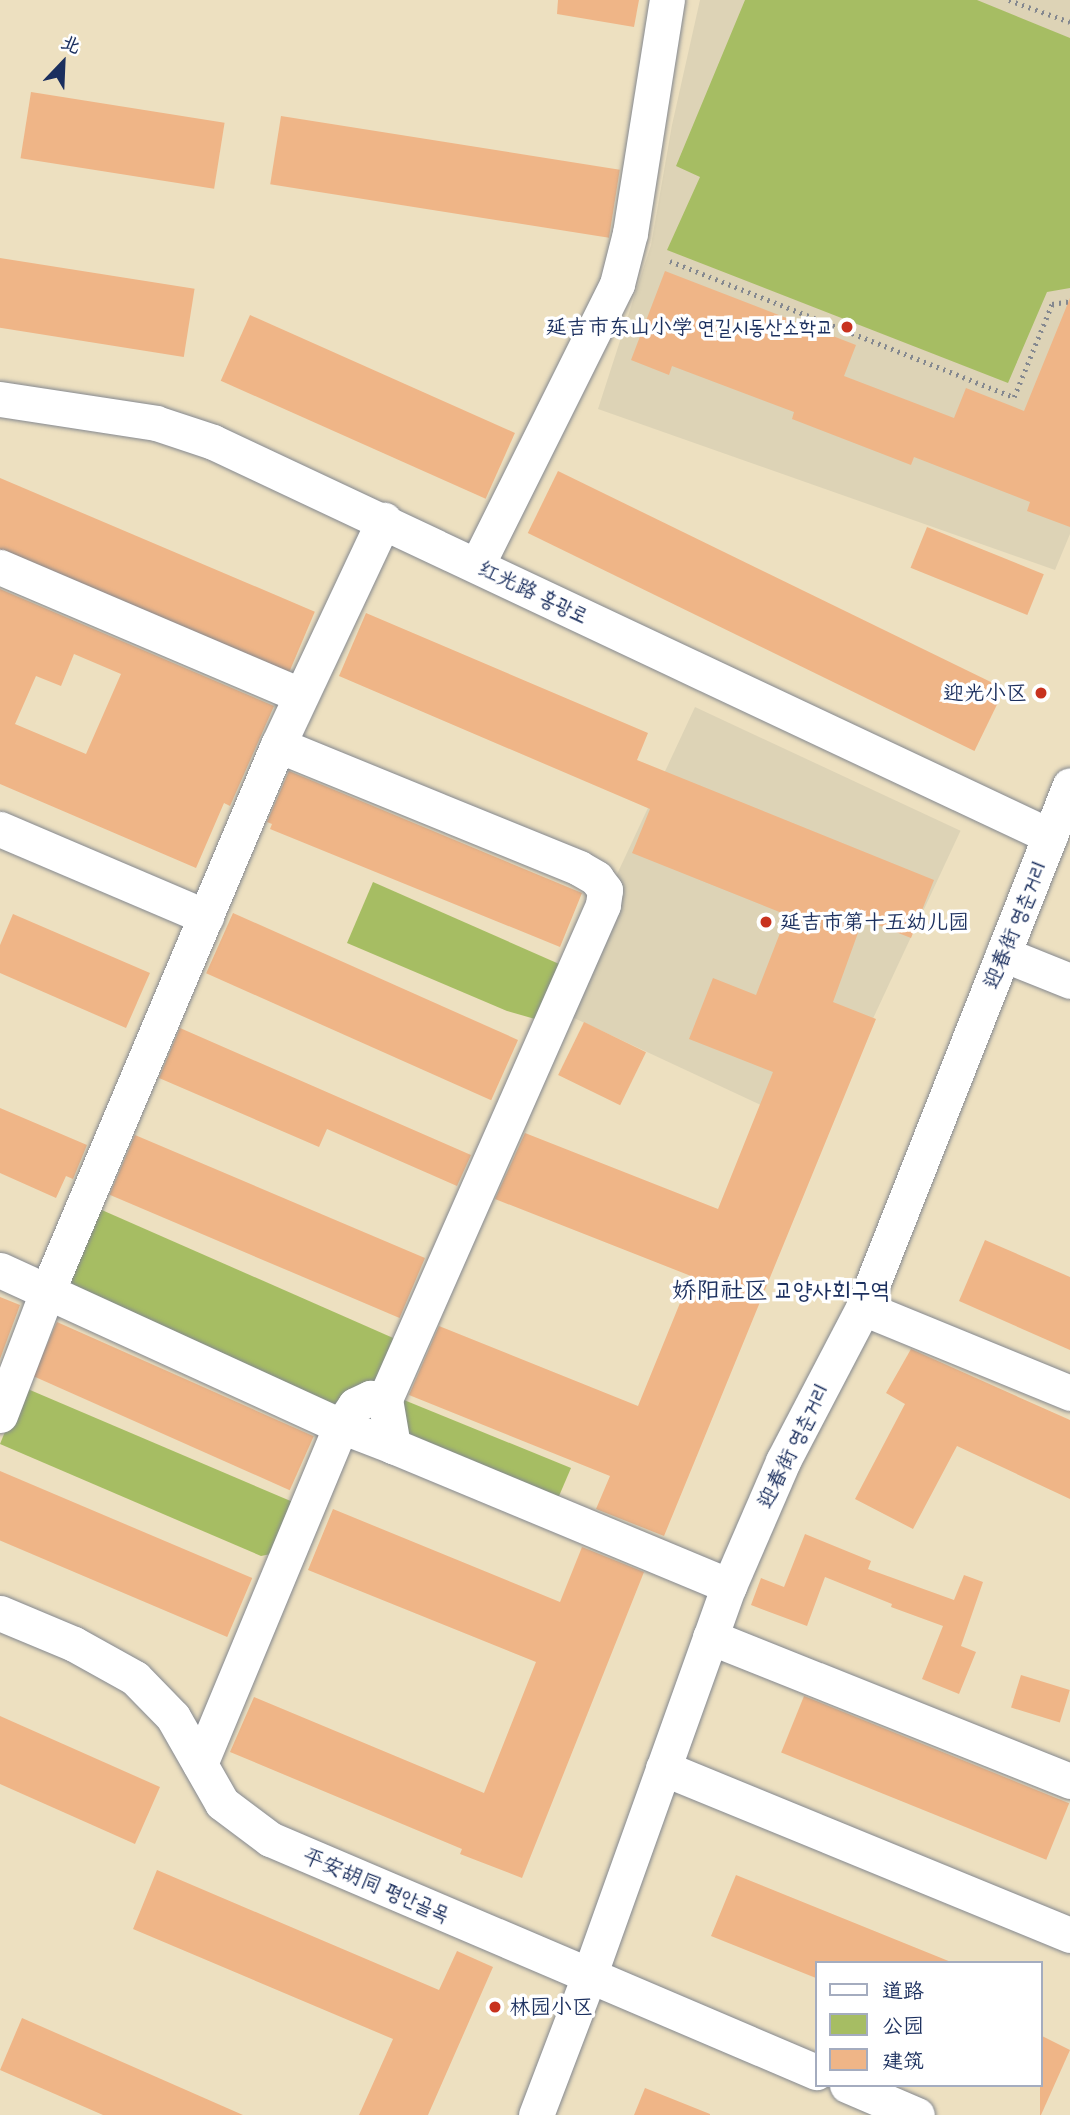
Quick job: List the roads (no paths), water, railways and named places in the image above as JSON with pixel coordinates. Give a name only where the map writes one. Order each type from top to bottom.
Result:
[{"type":"street","points":[[477,565],[617,284],[630,233],[667,0]]},
{"type":"street","name":"红光路 홍광로","points":[[0,399],[156,423],[213,442],[384,520],[1050,836]]},
{"type":"street","points":[[0,1415],[47,1292],[278,746],[384,520]]},
{"type":"street","points":[[0,567],[300,695]]},
{"type":"street","points":[[278,746],[579,869],[596,878],[605,890],[603,905],[384,1399],[393,1446]]},
{"type":"street","name":"迎春街 영춘거리","points":[[536,2115],[589,1976],[729,1586],[783,1461],[863,1308],[1070,785]]},
{"type":"street","points":[[0,829],[206,917]]},
{"type":"street","points":[[1003,954],[1070,981]]},
{"type":"street","points":[[0,1270],[341,1426],[729,1586]]},
{"type":"street","points":[[863,1308],[1070,1393]]},
{"type":"street","points":[[200,1764],[341,1426],[355,1405],[370,1398],[384,1399]]},
{"type":"street","name":"平安胡同 평안골목","points":[[0,1613],[74,1644],[135,1678],[173,1717],[222,1803],[270,1839],[814,2071]]},
{"type":"street","points":[[710,1637],[1070,1781]]},
{"type":"street","points":[[663,1768],[1070,1935]]},
{"type":"street","points":[[852,2087],[917,2115]]},
{"type":"place","name":"延吉市东山小学 연길시동산소학교","points":[[847,327]]},
{"type":"place","name":"迎光小区","points":[[1041,693]]},
{"type":"place","name":"延吉市第十五幼儿园","points":[[766,922]]},
{"type":"place","name":"林园小区","points":[[495,2007]]},
{"type":"district","name":"娇阳社区 교양사회구역","points":[[781,1290]]}]
